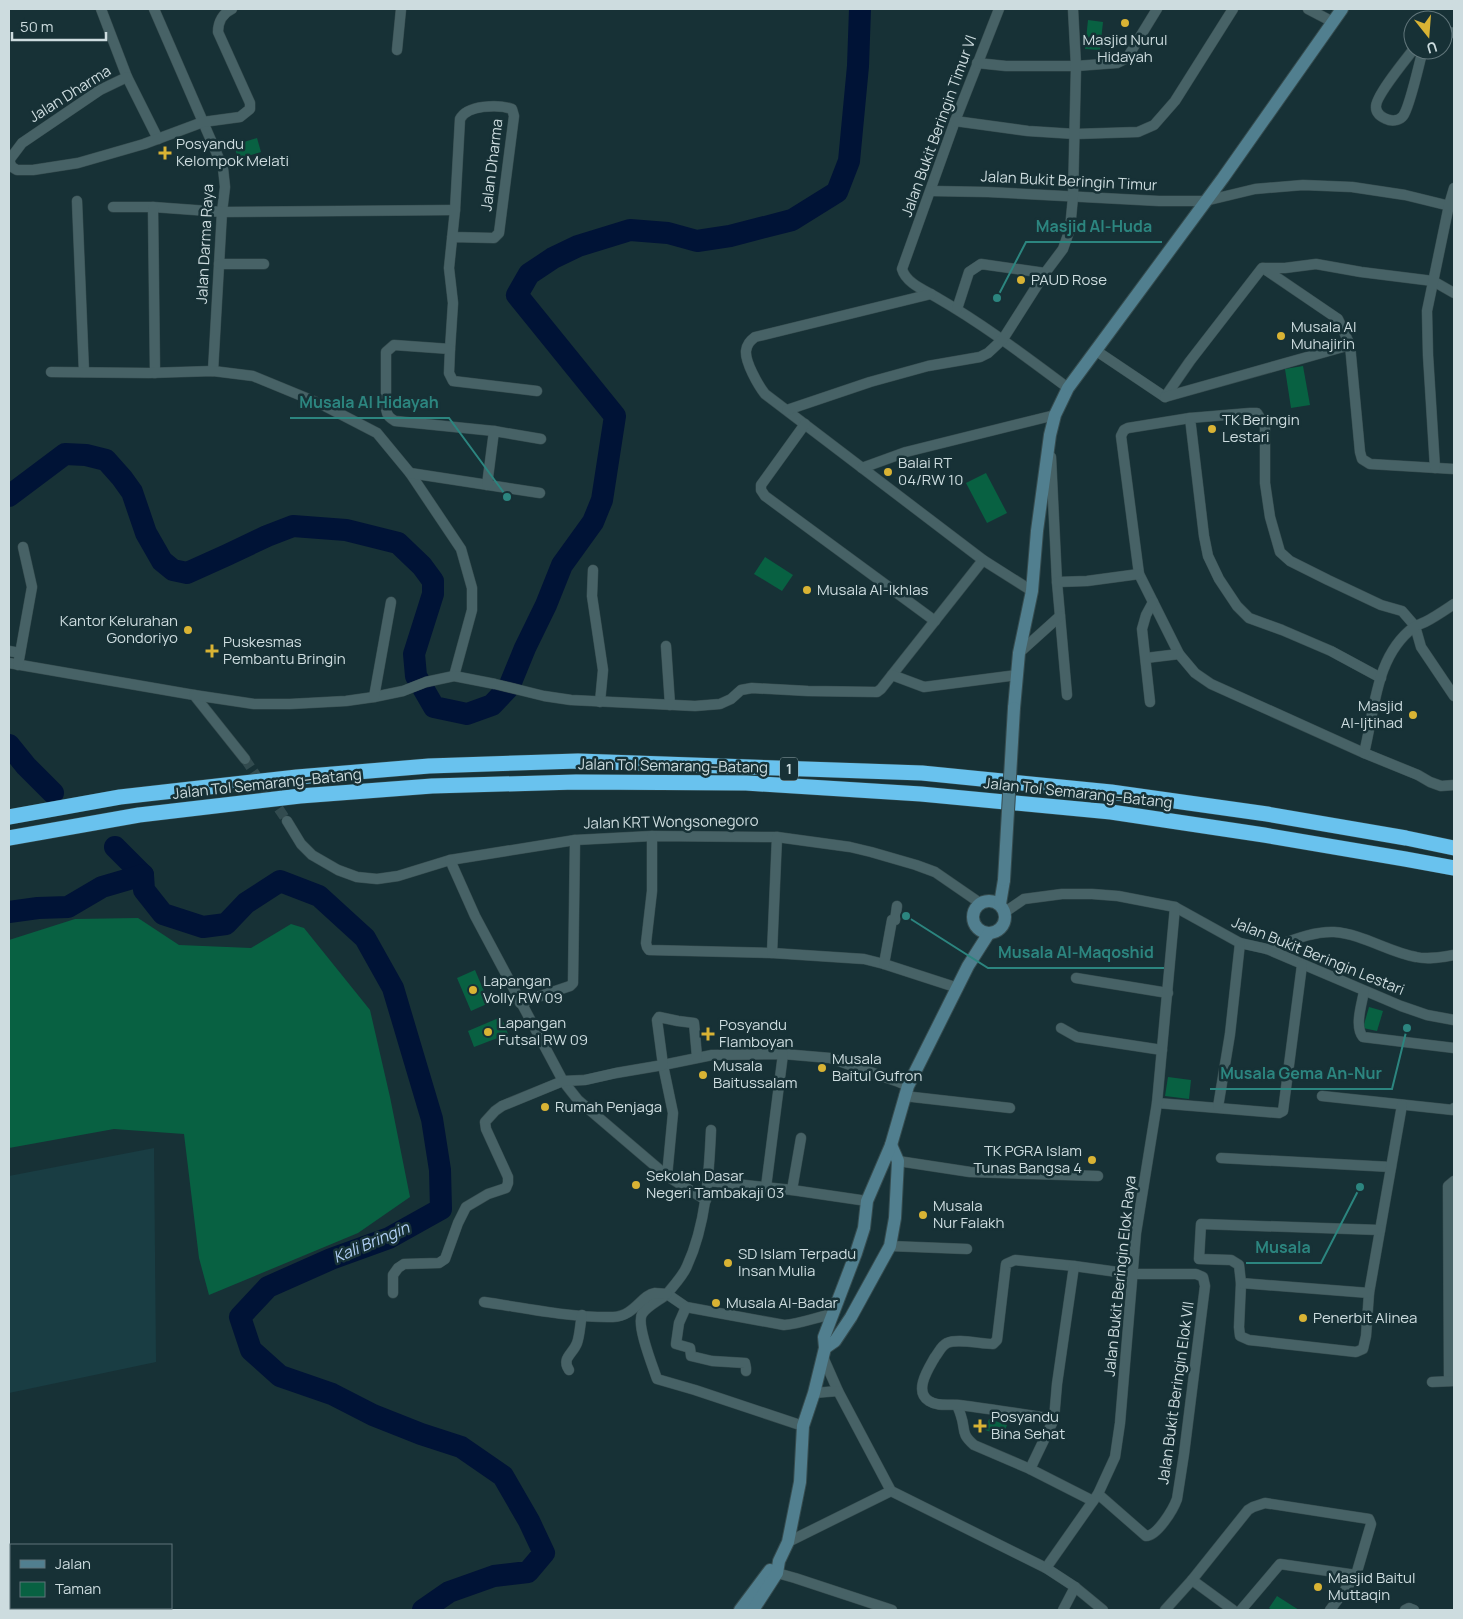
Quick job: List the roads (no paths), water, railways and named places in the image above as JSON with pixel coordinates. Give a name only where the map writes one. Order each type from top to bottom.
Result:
[{"type":"highway","name":"Jalan Tol Semarang–Batang","points":[[9,818],[120,797],[297,777],[429,766],[578,761],[922,773],[1111,792],[1169,800],[1266,814],[1454,848]]},
{"type":"highway","name":"Jalan Tol Semarang–Batang","points":[[9,838],[139,815],[300,796],[432,786],[576,782],[746,783],[921,794],[1112,812],[1405,858],[1454,868]]},
{"type":"street","points":[[101,9],[127,77]]},
{"type":"street","name":"Jalan Darma Raya","points":[[154,9],[223,168],[225,188],[213,371]]},
{"type":"street","name":"Jalan Dharma","points":[[158,139],[127,77],[100,90],[22,143],[10,159],[11,168],[33,170],[78,163],[158,139],[203,122],[240,117],[250,109],[250,103],[218,32],[218,25],[222,17],[232,9]]},
{"type":"street","points":[[396,50],[400,9]]},
{"type":"street","name":"Jalan Bukit Beringin Timur VI","points":[[931,294],[907,279],[902,269],[955,121],[999,9]]},
{"type":"street","points":[[786,410],[870,382],[928,366],[980,358],[988,354],[1003,339],[1045,273],[1063,249],[1070,229],[1073,197],[1076,66],[1073,9]]},
{"type":"street","points":[[977,63],[1006,66],[1076,66],[1117,63],[1128,58],[1157,9]]},
{"type":"street","points":[[955,121],[1028,131],[1075,134],[1138,132],[1154,124],[1176,101],[1233,9]]},
{"type":"street","points":[[1308,9],[1333,22]]},
{"type":"street","points":[[1003,908],[990,900],[980,903],[974,909],[972,917],[975,925],[980,931],[996,932],[1006,920],[1003,908],[1004,880],[1019,654],[1032,591],[1037,531],[1050,435],[1055,415],[1068,388],[1205,201],[1224,178],[1342,9]]},
{"type":"street","points":[[1406,60],[1376,104],[1379,114],[1387,119],[1396,120],[1404,115],[1420,60]]},
{"type":"street","name":"Jalan Dharma","points":[[452,237],[494,238],[499,232],[514,116],[512,109],[504,106],[472,108],[463,113],[460,119],[455,210],[452,237],[449,268],[453,303],[449,373],[453,381],[537,391]]},
{"type":"street","name":"Jalan Bukit Beringin Timur","points":[[931,191],[1159,201],[1205,201],[1254,189],[1303,185],[1352,187],[1452,206]]},
{"type":"street","points":[[1435,468],[1427,311],[1452,206],[1454,188]]},
{"type":"street","points":[[77,201],[84,372]]},
{"type":"street","points":[[113,207],[152,207],[222,212],[455,210]]},
{"type":"street","points":[[152,207],[155,373]]},
{"type":"street","points":[[219,264],[264,264]]},
{"type":"street","points":[[957,309],[968,272],[982,264],[1045,273]]},
{"type":"street","points":[[1262,268],[1285,268],[1316,264],[1433,281],[1454,293]]},
{"type":"street","points":[[1165,397],[1190,360],[1262,268]]},
{"type":"street","points":[[1262,268],[1338,319],[1350,345],[1362,459],[1370,464],[1454,469]]},
{"type":"street","points":[[1032,591],[983,560],[765,394],[756,381],[746,349],[755,338],[931,294],[1003,339],[1068,388]]},
{"type":"street","points":[[450,349],[394,345],[386,352],[387,414],[395,421],[494,431],[541,439]]},
{"type":"street","points":[[1095,350],[1165,397],[1350,345]]},
{"type":"street","points":[[51,372],[155,373],[213,371],[253,376],[321,404],[377,433],[410,473],[461,549],[472,588],[472,610],[454,676]]},
{"type":"street","points":[[1454,696],[1421,647],[1415,626],[1402,611],[1381,605],[1328,580],[1290,561],[1280,552],[1274,533],[1265,483],[1265,426],[1256,414],[1190,418],[1124,430],[1121,436],[1139,574],[1179,654],[1195,673],[1211,684],[1364,753],[1441,786],[1454,785]]},
{"type":"street","points":[[862,468],[906,452],[1055,415]]},
{"type":"street","points":[[1190,418],[1208,556],[1219,579],[1237,606],[1249,618],[1331,651],[1380,678]]},
{"type":"street","points":[[377,433],[395,421]]},
{"type":"street","points":[[805,424],[760,485],[761,490],[765,496],[842,551],[935,622]]},
{"type":"street","points":[[487,485],[494,431]]},
{"type":"street","points":[[1050,435],[1060,616],[1067,695]]},
{"type":"street","points":[[410,473],[540,493]]},
{"type":"street","points":[[23,547],[32,587],[20,653],[13,664],[254,704],[290,704],[374,697],[403,691],[426,682],[454,676],[544,696],[571,700],[670,705],[715,705],[731,698],[741,690],[752,688],[808,692],[877,692],[983,560]]},
{"type":"street","points":[[593,570],[592,596],[603,670],[600,702]]},
{"type":"street","points":[[1058,582],[1087,581],[1139,574]]},
{"type":"street","points":[[374,697],[391,602]]},
{"type":"street","points":[[1150,702],[1142,629],[1153,602]]},
{"type":"street","points":[[1364,753],[1380,678],[1396,647],[1415,626],[1454,604]]},
{"type":"street","points":[[1019,654],[1060,616]]},
{"type":"street","points":[[666,646],[670,705]]},
{"type":"street","points":[[9,651],[20,653]]},
{"type":"street","points":[[1146,658],[1179,654]]},
{"type":"street","points":[[892,674],[924,686],[1017,675]]},
{"type":"street","points":[[194,695],[245,759]]},
{"type":"street","name":"Jalan KRT Wongsonegoro","points":[[287,821],[301,844],[312,855],[338,870],[356,877],[377,879],[398,876],[450,860],[575,840],[652,836],[777,837],[850,847],[916,864],[935,872],[980,903]]},
{"type":"street","points":[[652,836],[652,891],[647,947],[649,950],[772,953],[864,959],[958,988]]},
{"type":"street","points":[[772,953],[777,837]]},
{"type":"street","points":[[520,1003],[570,986],[573,983],[575,840]]},
{"type":"street","points":[[450,860],[475,916],[563,1081],[578,1100],[667,1176],[706,1200]]},
{"type":"street","name":"Jalan Bukit Beringin Lestari","points":[[1003,908],[1024,899],[1062,894],[1118,896],[1174,907],[1240,943],[1267,949],[1364,991],[1427,1015],[1454,1020]]},
{"type":"street","points":[[884,964],[892,920],[895,920],[896,906]]},
{"type":"street","name":"Jalan Bukit Beringin Elok Raya","points":[[1046,1568],[1096,1498],[1115,1457],[1120,1423],[1136,1233],[1157,1103],[1174,907]]},
{"type":"street","points":[[1267,949],[1294,940],[1333,932],[1347,934],[1416,957],[1432,958],[1454,955]]},
{"type":"street","points":[[753,1610],[788,1542],[800,1482],[803,1426],[824,1353],[824,1337],[856,1253],[864,1228],[868,1201],[891,1145],[906,1091],[968,966],[989,933]]},
{"type":"street","points":[[1218,1108],[1230,1034],[1240,943]]},
{"type":"street","points":[[1157,1103],[1279,1113],[1284,1110],[1302,965]]},
{"type":"street","points":[[1076,978],[1168,992]]},
{"type":"street","points":[[1364,991],[1359,1028],[1363,1036],[1454,1048]]},
{"type":"street","points":[[667,1176],[673,1113],[663,1065],[657,1020],[659,1017],[694,1023],[697,1057]]},
{"type":"street","points":[[1061,1028],[1076,1037],[1162,1050]]},
{"type":"street","points":[[766,1187],[783,1054]]},
{"type":"street","points":[[393,1293],[393,1275],[398,1268],[404,1264],[439,1263],[445,1259],[466,1207],[488,1194],[506,1188],[508,1177],[486,1129],[485,1122],[489,1117],[502,1106],[563,1081],[585,1080],[712,1055],[783,1054],[830,1058],[896,1081],[906,1091],[1010,1108]]},
{"type":"street","points":[[1322,1096],[1454,1109]]},
{"type":"street","points":[[1380,1230],[1200,1224],[1199,1259],[1231,1260],[1239,1265],[1241,1283],[1240,1336],[1249,1340],[1356,1352],[1363,1349],[1369,1293],[1391,1168],[1402,1104]]},
{"type":"street","points":[[711,1130],[706,1200],[687,1268],[667,1294],[642,1314],[640,1322],[657,1379],[803,1426]]},
{"type":"street","points":[[792,1190],[801,1138]]},
{"type":"street","points":[[824,1353],[835,1341],[851,1317],[890,1246],[895,1218],[898,1161],[891,1145]]},
{"type":"street","points":[[1221,1158],[1391,1168]]},
{"type":"street","points":[[898,1161],[970,1172],[1098,1176]]},
{"type":"street","points":[[708,1181],[868,1201]]},
{"type":"street","points":[[1432,1382],[1452,1381],[1452,1243],[1448,1186],[1454,1181]]},
{"type":"street","points":[[890,1246],[967,1249]]},
{"type":"street","points":[[1054,1418],[956,1405],[936,1405],[928,1401],[924,1392],[922,1384],[924,1375],[942,1346],[947,1343],[952,1341],[993,1344],[997,1340],[1006,1264],[1016,1260],[1132,1274]]},
{"type":"street","points":[[1030,1469],[1054,1418],[1074,1266]]},
{"type":"street","name":"Jalan Bukit Beringin Elok VII","points":[[1096,1498],[1146,1536],[1151,1536],[1155,1533],[1177,1499],[1205,1286],[1203,1277],[1196,1274],[1132,1274]]},
{"type":"street","points":[[1241,1283],[1369,1293]]},
{"type":"street","points":[[484,1302],[582,1315],[615,1317],[628,1314],[650,1295],[656,1293],[667,1294],[686,1307],[784,1325],[833,1314]]},
{"type":"street","points":[[686,1307],[679,1323],[676,1344],[690,1348],[691,1356],[712,1361],[745,1363],[746,1372]]},
{"type":"street","points":[[569,1370],[566,1362],[568,1354],[577,1343],[582,1315]]},
{"type":"street","points":[[824,1353],[838,1390],[891,1491],[1046,1568],[1075,1587],[1103,1610]]},
{"type":"street","points":[[814,1393],[838,1390]]},
{"type":"street","points":[[956,1405],[962,1418],[963,1432],[974,1445],[1096,1498]]},
{"type":"street","points":[[788,1542],[891,1491]]},
{"type":"street","points":[[1165,1610],[1192,1580],[1248,1510],[1265,1503],[1369,1519],[1371,1524],[1356,1575],[1330,1610]]},
{"type":"street","points":[[1241,1610],[1280,1564],[1356,1575]]},
{"type":"street","points":[[740,1610],[775,1568]]},
{"type":"street","points":[[775,1568],[892,1610]]},
{"type":"street","points":[[1192,1580],[1233,1610]]},
{"type":"street","points":[[1063,1610],[1075,1587]]},
{"type":"street","points":[[1405,1610],[1409,1608],[1414,1610]]},
{"type":"waterway","points":[[9,496],[65,454],[86,455],[106,460],[132,492],[146,533],[162,561],[173,570],[187,573],[293,526],[346,530],[398,543],[422,566],[433,581],[433,594],[414,654],[416,676],[434,707],[467,714],[492,705],[509,687],[562,565],[593,522],[602,500],[615,416],[517,295],[529,274],[553,258],[578,246],[630,230],[668,233],[697,241],[730,236],[792,220],[837,192],[849,161],[858,66],[860,9]]},
{"type":"waterway","points":[[9,745],[26,766],[53,793]]},
{"type":"waterway","points":[[115,847],[143,875]]},
{"type":"waterway","name":"Kali Bringin","points":[[9,912],[38,908],[68,907],[102,887],[143,875],[144,890],[163,914],[203,927],[226,924],[246,903],[280,881],[319,896],[365,938],[393,988],[432,1119],[440,1170],[441,1209],[389,1238],[331,1259],[268,1287],[240,1317],[251,1350],[280,1376],[332,1394],[373,1415],[421,1434],[461,1447],[503,1476],[529,1521],[544,1553],[528,1572],[494,1576],[449,1592],[423,1610]]},
{"type":"tunnel","points":[[245,759],[287,821]]},
{"type":"place","name":"Masjid Nurul Hidayah","points":[[1125,23]]},
{"type":"place","name":"Posyandu Kelompok Melati","points":[[165,153]]},
{"type":"place","name":"PAUD Rose","points":[[1021,280]]},
{"type":"place","name":"Masjid Al-Huda","points":[[997,298]]},
{"type":"place","name":"Musala Al Muhajirin","points":[[1281,336]]},
{"type":"place","name":"TK Beringin Lestari","points":[[1212,429]]},
{"type":"place","name":"Balai RT 04/RW 10","points":[[888,472]]},
{"type":"place","name":"Musala Al Hidayah","points":[[507,497]]},
{"type":"place","name":"Musala Al-Ikhlas","points":[[807,590]]},
{"type":"place","name":"Kantor Kelurahan Gondoriyo","points":[[188,630]]},
{"type":"place","name":"Puskesmas Pembantu Bringin","points":[[212,651]]},
{"type":"place","name":"Masjid Al-Ijtihad","points":[[1413,715]]},
{"type":"place","name":"Musala Al-Maqoshid","points":[[906,916]]},
{"type":"place","name":"Lapangan Volly RW 09","points":[[473,990]]},
{"type":"place","name":"Musala Gema An-Nur","points":[[1407,1028]]},
{"type":"place","name":"Lapangan Futsal RW 09","points":[[488,1032]]},
{"type":"place","name":"Posyandu Flamboyan","points":[[708,1034]]},
{"type":"place","name":"Musala Baitul Gufron","points":[[822,1068]]},
{"type":"place","name":"Musala Baitussalam","points":[[703,1075]]},
{"type":"place","name":"Rumah Penjaga","points":[[545,1107]]},
{"type":"place","name":"TK PGRA Islam Tunas Bangsa 4","points":[[1092,1160]]},
{"type":"place","name":"Sekolah Dasar Negeri Tambakaji 03","points":[[636,1185]]},
{"type":"place","name":"Musala","points":[[1360,1187]]},
{"type":"place","name":"Musala Nur Falakh","points":[[923,1215]]},
{"type":"place","name":"SD Islam Terpadu Insan Mulia","points":[[728,1263]]},
{"type":"place","name":"Musala Al-Badar","points":[[716,1303]]},
{"type":"place","name":"Penerbit Alinea","points":[[1303,1318]]},
{"type":"place","name":"Posyandu Bina Sehat","points":[[980,1426]]},
{"type":"place","name":"Masjid Baitul Muttaqin","points":[[1318,1587]]}]
